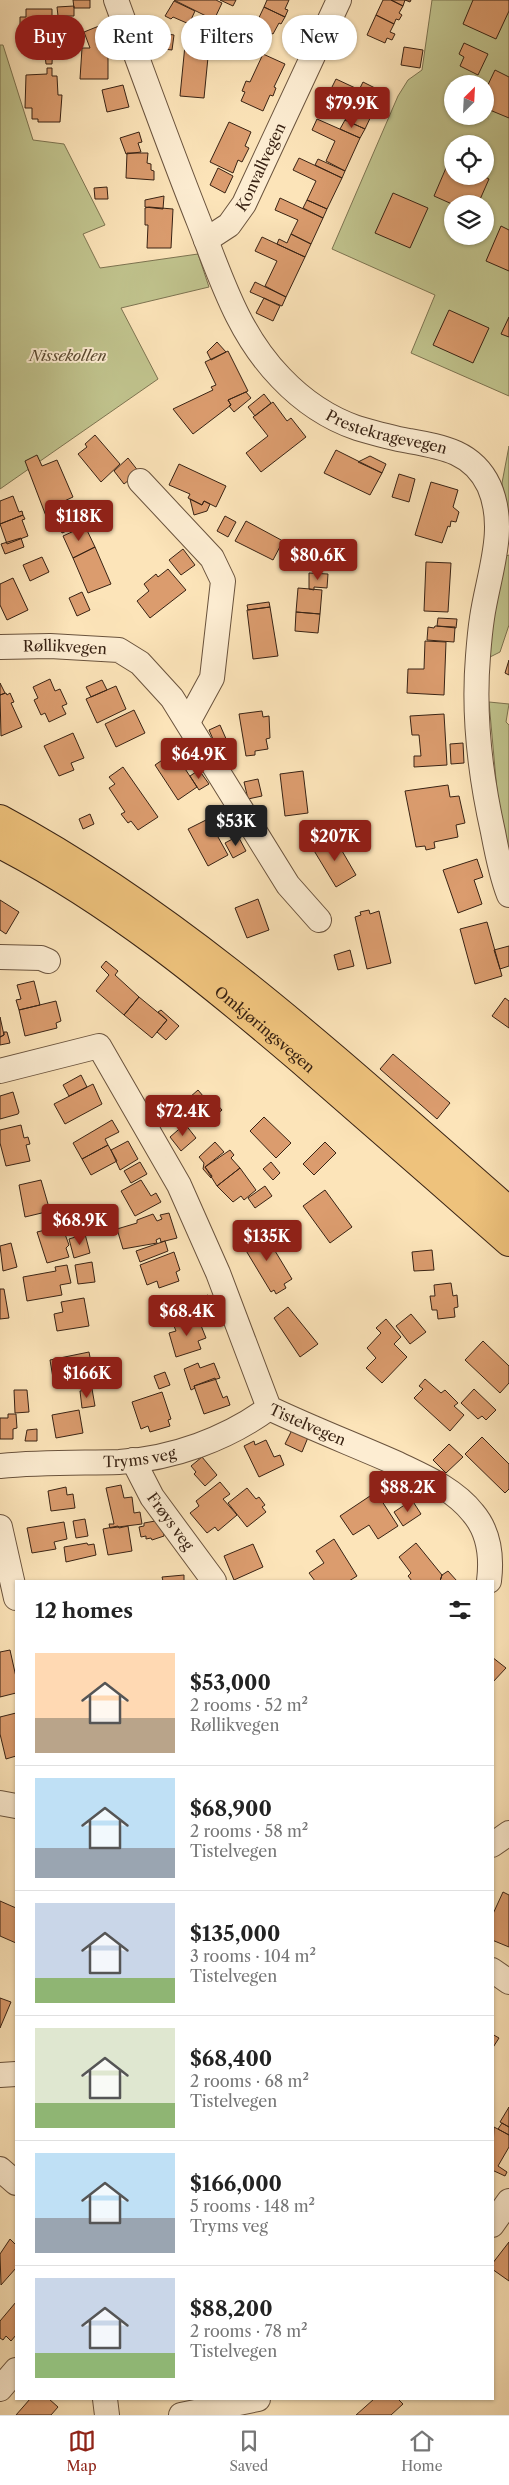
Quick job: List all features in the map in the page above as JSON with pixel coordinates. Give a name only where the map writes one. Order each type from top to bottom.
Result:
[{"type":"highway","name":"Omkjøringsvegen","points":[[0,819],[52,847],[106,881],[206,952],[320,1047],[509,1211]]},
{"type":"highway","name":"Omkjøringsvegen","points":[[0,844],[42,865],[94,898],[193,971],[247,1014],[509,1242]]},
{"type":"street","name":"Prestekragevegen","points":[[116,0],[166,139],[226,294],[250,341],[298,394],[320,410],[354,427],[381,435],[454,450],[472,463],[488,483],[494,499],[498,524],[481,620],[478,660],[478,726],[485,798],[509,895]]},
{"type":"street","name":"Konvallvegen","points":[[206,240],[229,225],[244,204],[340,0]]},
{"type":"street","points":[[140,481],[212,558],[223,581],[212,678],[188,722]]},
{"type":"street","name":"Røllikvegen","points":[[0,648],[50,646],[120,650],[140,663],[172,698],[288,885],[319,920]]},
{"type":"street","points":[[0,957],[33,958],[48,961]]},
{"type":"street","name":"Tistelvegen","points":[[0,1071],[99,1046],[178,1185],[218,1273],[269,1408],[302,1424],[345,1440],[446,1488],[475,1514],[484,1532],[490,1549],[489,1580]]},
{"type":"street","name":"Tryms veg","points":[[0,1466],[43,1462],[133,1460],[195,1447],[251,1421],[269,1408]]},
{"type":"street","name":"Frøys veg","points":[[133,1460],[152,1497],[213,1580]]},
{"type":"street","points":[[0,1527],[15,1594]]},
{"type":"street","points":[[0,1802],[15,1806]]},
{"type":"street","points":[[494,1844],[509,1833]]},
{"type":"street","points":[[494,1971],[509,1982]]},
{"type":"street","points":[[0,2074],[15,2074]]},
{"type":"street","points":[[0,2170],[15,2182]]},
{"type":"street","points":[[494,2222],[509,2201]]},
{"type":"street","points":[[0,2389],[15,2371]]},
{"type":"street","points":[[105,2400],[107,2415]]},
{"type":"street","points":[[182,2415],[253,2400]]},
{"type":"green space","points":[[432,0],[509,0],[509,396],[411,353],[435,295],[332,249],[398,96],[408,80],[422,70]]},
{"type":"green space","name":"Nissekollen","points":[[0,45],[3,45],[33,140],[64,144],[105,225],[83,234],[100,268],[198,254],[209,287],[121,308],[158,379],[0,489]]},
{"type":"green space","points":[[509,446],[509,522],[502,483]]},
{"type":"green space","points":[[509,555],[509,625],[500,652],[488,658],[503,557]]},
{"type":"green space","points":[[489,702],[509,704],[506,722],[509,725],[509,861],[501,835]]},
{"type":"building","points":[[73,0],[90,0],[90,8],[74,8]]},
{"type":"building","points":[[174,0],[216,0],[222,3],[216,15],[204,15]]},
{"type":"building","points":[[220,0],[236,0],[233,6]]},
{"type":"building","points":[[267,0],[289,0],[285,9],[288,10],[286,15],[282,16],[264,7]]},
{"type":"building","points":[[383,0],[391,0],[403,6],[399,13],[402,15],[399,20],[396,19],[394,24],[376,15]]},
{"type":"building","points":[[391,0],[405,0],[403,6]]},
{"type":"building","points":[[473,0],[509,0],[509,11],[496,39],[463,24]]},
{"type":"building","points":[[174,1],[195,11],[193,15],[181,15],[181,20],[173,17],[171,19],[171,15],[166,15]]},
{"type":"building","points":[[74,6],[74,15],[58,15],[57,7]]},
{"type":"building","points":[[264,7],[282,16],[282,22],[279,23],[273,34],[272,15],[260,15]]},
{"type":"building","points":[[26,9],[52,9],[52,15],[26,15]]},
{"type":"building","points":[[376,15],[394,24],[390,32],[395,34],[392,40],[387,38],[385,43],[367,35]]},
{"type":"building","points":[[95,28],[95,60],[108,60],[108,79],[80,79],[81,60],[85,60],[85,48],[90,48],[85,32]]},
{"type":"building","points":[[171,35],[174,35],[171,50]]},
{"type":"building","points":[[464,43],[488,54],[478,75],[460,66],[464,57],[459,54]]},
{"type":"building","points":[[404,47],[423,50],[420,68],[401,65]]},
{"type":"building","points":[[272,58],[285,64],[274,87],[276,88],[273,96],[270,95],[263,111],[241,101],[245,92],[242,91],[246,81],[250,82],[260,60],[272,60]]},
{"type":"building","points":[[46,60],[52,60],[52,64],[46,64]]},
{"type":"building","points":[[184,60],[208,60],[204,98],[180,96]]},
{"type":"building","points":[[47,68],[52,68],[52,76],[57,76],[58,95],[62,95],[60,122],[38,122],[38,119],[32,119],[32,108],[25,108],[26,75],[47,74]]},
{"type":"building","points":[[495,70],[509,77],[509,118],[494,112],[493,75]]},
{"type":"building","points":[[336,79],[379,99],[365,129],[345,120],[347,116],[340,113],[347,99],[330,91]]},
{"type":"building","points":[[363,82],[377,89],[373,97],[359,90]]},
{"type":"building","points":[[123,85],[129,107],[107,112],[102,90]]},
{"type":"building","points":[[317,119],[360,138],[345,171],[326,161],[335,141],[312,130]]},
{"type":"building","points":[[345,120],[365,129],[360,138],[340,129]]},
{"type":"building","points":[[229,122],[251,132],[245,146],[249,148],[242,162],[238,160],[233,173],[210,162]]},
{"type":"building","points":[[139,132],[142,142],[138,143],[141,152],[126,154],[120,138]]},
{"type":"building","points":[[127,153],[148,153],[147,163],[151,164],[151,170],[154,171],[154,180],[126,178]]},
{"type":"building","points":[[299,158],[342,178],[327,209],[307,200],[316,181],[293,170]]},
{"type":"building","points":[[318,159],[345,171],[342,178],[315,165]]},
{"type":"building","points":[[218,168],[233,176],[225,193],[210,185]]},
{"type":"building","points":[[444,173],[444,185],[486,185],[482,195],[444,195],[444,200],[434,196]]},
{"type":"building","points":[[107,187],[108,199],[95,199],[94,188]]},
{"type":"building","points":[[393,193],[428,208],[410,248],[375,233]]},
{"type":"building","points":[[164,196],[163,209],[145,207],[145,200]]},
{"type":"building","points":[[280,198],[323,218],[311,244],[291,234],[298,220],[275,210]]},
{"type":"building","points":[[307,200],[327,209],[323,218],[303,208]]},
{"type":"building","points":[[145,208],[173,209],[171,248],[147,248],[148,225],[145,225]]},
{"type":"building","points":[[501,226],[509,230],[509,271],[486,261]]},
{"type":"building","points":[[291,234],[311,244],[305,257],[277,244],[279,239],[287,243]]},
{"type":"building","points":[[262,237],[305,257],[286,297],[265,286],[277,261],[255,251]]},
{"type":"building","points":[[255,282],[286,297],[282,306],[250,292]]},
{"type":"building","points":[[264,298],[280,306],[273,321],[256,313]]},
{"type":"building","points":[[449,310],[489,328],[473,363],[433,345]]},
{"type":"building","points":[[509,317],[509,337],[501,334]]},
{"type":"building","points":[[217,342],[226,352],[211,360],[207,352]]},
{"type":"building","points":[[228,351],[248,391],[228,400],[231,405],[193,434],[173,409],[213,390],[211,387],[216,385],[205,362]]},
{"type":"building","points":[[246,392],[251,398],[234,412],[229,406],[231,405],[228,400]]},
{"type":"building","points":[[264,394],[271,403],[255,416],[248,407]]},
{"type":"building","points":[[273,402],[287,421],[291,418],[306,437],[261,472],[246,453],[268,436],[253,417]]},
{"type":"building","points":[[95,435],[120,464],[101,482],[78,454],[87,447],[85,444]]},
{"type":"building","points":[[336,450],[382,473],[370,495],[324,473]]},
{"type":"building","points":[[37,455],[42,466],[57,460],[73,497],[60,503],[62,509],[46,516],[25,461]]},
{"type":"building","points":[[370,456],[386,464],[382,473],[358,462]]},
{"type":"building","points":[[128,458],[139,472],[124,484],[114,471]]},
{"type":"building","points":[[179,464],[226,486],[216,507],[204,501],[202,505],[188,498],[190,494],[169,485]]},
{"type":"building","points":[[399,474],[415,479],[409,502],[392,497]]},
{"type":"building","points":[[431,482],[458,490],[453,507],[459,512],[456,522],[451,521],[442,543],[415,535]]},
{"type":"building","points":[[13,496],[19,512],[22,511],[23,515],[0,524],[0,501]]},
{"type":"building","points":[[190,499],[202,505],[204,501],[210,504],[207,511],[194,515]]},
{"type":"building","points":[[70,508],[77,524],[82,521],[84,526],[62,533],[54,514]]},
{"type":"building","points":[[23,515],[25,519],[22,520],[28,536],[7,544],[0,524]]},
{"type":"building","points":[[225,516],[236,522],[228,537],[217,531]]},
{"type":"building","points":[[246,521],[283,541],[273,560],[235,541]]},
{"type":"building","points":[[85,526],[95,547],[73,558],[63,536]]},
{"type":"building","points":[[21,538],[24,547],[5,554],[1,544]]},
{"type":"building","points":[[95,547],[111,584],[88,593],[73,558]]},
{"type":"building","points":[[183,549],[195,565],[181,575],[169,560]]},
{"type":"building","points":[[42,557],[49,572],[30,581],[23,565]]},
{"type":"building","points":[[426,562],[451,563],[448,612],[424,611]]},
{"type":"building","points":[[168,569],[186,590],[150,618],[137,601],[149,591],[144,584],[156,574],[158,577]]},
{"type":"building","points":[[309,573],[328,574],[327,588],[314,587],[314,590],[309,589]]},
{"type":"building","points":[[13,578],[28,610],[7,620],[0,605],[0,584]]},
{"type":"building","points":[[298,588],[322,590],[320,614],[296,612]]},
{"type":"building","points":[[82,592],[90,610],[77,616],[69,598]]},
{"type":"building","points":[[269,602],[270,607],[248,610],[247,605]]},
{"type":"building","points":[[270,607],[278,656],[253,659],[247,610]]},
{"type":"building","points":[[296,612],[320,614],[318,633],[295,631]]},
{"type":"building","points":[[438,618],[457,619],[456,628],[437,626]]},
{"type":"building","points":[[435,626],[455,627],[454,642],[427,640],[428,627],[434,628]]},
{"type":"building","points":[[425,641],[446,642],[444,695],[407,693],[408,669],[424,669]]},
{"type":"building","points":[[509,660],[509,675],[505,673]]},
{"type":"building","points":[[50,679],[55,691],[60,689],[67,704],[62,706],[66,714],[49,722],[45,713],[41,715],[34,700],[38,698],[33,687]]},
{"type":"building","points":[[102,680],[107,690],[91,697],[86,687]]},
{"type":"building","points":[[0,683],[5,693],[0,695]]},
{"type":"building","points":[[116,686],[126,709],[97,723],[86,699]]},
{"type":"building","points":[[6,693],[7,695],[10,693],[14,702],[11,703],[22,727],[1,736],[0,695]]},
{"type":"building","points":[[134,710],[145,733],[116,747],[105,724]]},
{"type":"building","points":[[262,711],[263,717],[269,716],[270,738],[266,739],[268,749],[255,751],[255,755],[246,756],[239,714]]},
{"type":"building","points":[[444,714],[447,765],[414,767],[414,756],[421,756],[419,735],[412,735],[410,716]]},
{"type":"building","points":[[220,725],[227,741],[216,746],[209,730]]},
{"type":"building","points":[[73,733],[84,758],[71,763],[74,770],[59,776],[44,746]]},
{"type":"building","points":[[463,743],[464,763],[451,764],[450,744]]},
{"type":"building","points":[[174,752],[197,787],[178,800],[155,765]]},
{"type":"building","points":[[123,767],[158,817],[138,830],[131,821],[128,823],[121,814],[125,812],[109,788],[115,784],[109,777]]},
{"type":"building","points":[[199,770],[209,784],[199,790],[190,776]]},
{"type":"building","points":[[303,771],[308,813],[285,816],[280,774]]},
{"type":"building","points":[[258,779],[262,796],[248,799],[244,782]]},
{"type":"building","points":[[448,785],[450,797],[459,796],[465,823],[456,825],[458,837],[434,842],[435,848],[426,850],[425,846],[416,847],[405,791]]},
{"type":"building","points":[[90,814],[94,824],[83,829],[79,819]]},
{"type":"building","points":[[208,819],[228,855],[208,866],[188,829]]},
{"type":"building","points":[[238,836],[246,851],[233,858],[225,843]]},
{"type":"building","points":[[334,837],[356,875],[336,887],[313,849]]},
{"type":"building","points":[[477,859],[483,877],[474,880],[482,904],[458,913],[443,870]]},
{"type":"building","points":[[258,899],[269,930],[247,938],[235,908]]},
{"type":"building","points":[[0,900],[19,912],[6,934],[0,930]]},
{"type":"building","points":[[369,910],[370,914],[379,911],[391,963],[367,969],[355,917],[361,915],[360,912]]},
{"type":"building","points":[[487,922],[502,976],[475,984],[460,929]]},
{"type":"building","points":[[509,946],[509,966],[500,969],[494,950]]},
{"type":"building","points":[[350,950],[354,966],[338,970],[334,955]]},
{"type":"building","points":[[106,961],[118,971],[115,975],[139,997],[124,1015],[96,991],[109,975],[101,967]]},
{"type":"building","points":[[34,981],[40,1005],[19,1010],[16,1000],[21,999],[17,985]]},
{"type":"building","points":[[139,997],[167,1020],[152,1038],[124,1015]]},
{"type":"building","points":[[505,998],[509,1001],[509,1028],[492,1016]]},
{"type":"building","points":[[56,1001],[61,1021],[56,1023],[57,1028],[25,1036],[19,1010]]},
{"type":"building","points":[[161,1010],[179,1026],[166,1040],[157,1032],[167,1020],[158,1012]]},
{"type":"building","points":[[0,1017],[4,1035],[0,1037]]},
{"type":"building","points":[[4,1032],[7,1032],[10,1043],[0,1045],[0,1037],[4,1035]]},
{"type":"building","points":[[393,1054],[450,1103],[437,1119],[380,1069]]},
{"type":"building","points":[[81,1075],[87,1087],[69,1096],[63,1085]]},
{"type":"building","points":[[93,1084],[102,1104],[65,1124],[54,1104]]},
{"type":"building","points":[[198,1090],[209,1103],[213,1100],[222,1110],[215,1116],[212,1114],[215,1117],[206,1125],[203,1121],[198,1125],[181,1105]]},
{"type":"building","points":[[13,1092],[19,1112],[18,1114],[0,1119],[0,1096]]},
{"type":"building","points":[[264,1117],[291,1143],[276,1158],[250,1131]]},
{"type":"building","points":[[112,1120],[119,1132],[105,1139],[108,1145],[82,1159],[73,1143]]},
{"type":"building","points":[[185,1124],[196,1138],[181,1151],[170,1137]]},
{"type":"building","points":[[21,1125],[24,1138],[28,1137],[30,1144],[26,1145],[30,1161],[6,1166],[0,1143],[0,1130]]},
{"type":"building","points":[[128,1141],[138,1159],[120,1170],[111,1150]]},
{"type":"building","points":[[215,1142],[224,1152],[205,1167],[212,1176],[211,1178],[203,1169],[204,1163],[199,1157]]},
{"type":"building","points":[[325,1142],[336,1153],[314,1175],[303,1164]]},
{"type":"building","points":[[108,1145],[117,1161],[91,1175],[82,1159]]},
{"type":"building","points":[[230,1150],[234,1155],[231,1158],[240,1168],[217,1186],[205,1167]]},
{"type":"building","points":[[140,1162],[147,1174],[131,1183],[124,1171]]},
{"type":"building","points":[[271,1162],[280,1173],[273,1180],[263,1169]]},
{"type":"building","points":[[240,1168],[256,1190],[244,1200],[241,1196],[233,1202],[217,1186]]},
{"type":"building","points":[[41,1180],[50,1211],[25,1217],[19,1185]]},
{"type":"building","points":[[141,1180],[151,1196],[156,1193],[161,1202],[135,1216],[121,1191]]},
{"type":"building","points":[[265,1186],[272,1196],[255,1208],[248,1198]]},
{"type":"building","points":[[325,1190],[352,1227],[330,1243],[303,1206]]},
{"type":"building","points":[[169,1213],[177,1238],[161,1242],[160,1238],[156,1240],[157,1243],[123,1249],[117,1229],[137,1223],[137,1220],[153,1214],[157,1221],[162,1219],[160,1215]]},
{"type":"building","points":[[62,1226],[69,1245],[66,1248],[69,1257],[47,1263],[37,1232]]},
{"type":"building","points":[[263,1231],[292,1279],[284,1284],[286,1288],[276,1294],[274,1290],[271,1292],[242,1244]]},
{"type":"building","points":[[85,1234],[90,1253],[74,1258],[69,1239]]},
{"type":"building","points":[[165,1241],[168,1251],[140,1262],[136,1251]]},
{"type":"building","points":[[11,1243],[17,1267],[3,1271],[0,1246]]},
{"type":"building","points":[[432,1250],[434,1270],[414,1271],[412,1252]]},
{"type":"building","points":[[174,1252],[180,1270],[176,1272],[179,1281],[159,1288],[157,1281],[147,1285],[140,1265]]},
{"type":"building","points":[[92,1262],[95,1282],[78,1284],[75,1265]]},
{"type":"building","points":[[67,1265],[71,1283],[60,1285],[62,1295],[27,1301],[23,1277],[56,1271],[55,1267]]},
{"type":"building","points":[[451,1283],[453,1296],[457,1295],[458,1307],[454,1308],[455,1317],[438,1319],[437,1310],[432,1310],[430,1296],[435,1296],[434,1285]]},
{"type":"building","points":[[0,1289],[4,1289],[9,1318],[0,1319]]},
{"type":"building","points":[[208,1295],[209,1298],[213,1296],[220,1314],[203,1321],[195,1303],[199,1302],[198,1299]]},
{"type":"building","points":[[84,1298],[89,1326],[57,1331],[54,1314],[63,1312],[61,1302]]},
{"type":"building","points":[[176,1304],[180,1314],[171,1317],[167,1307]]},
{"type":"building","points":[[288,1307],[318,1344],[300,1357],[274,1318]]},
{"type":"building","points":[[411,1314],[426,1332],[410,1344],[396,1326]]},
{"type":"building","points":[[198,1318],[206,1338],[198,1341],[201,1349],[176,1357],[169,1333],[176,1331],[174,1326]]},
{"type":"building","points":[[386,1319],[401,1337],[394,1344],[407,1357],[382,1383],[366,1368],[376,1358],[367,1348],[381,1333],[376,1328]]},
{"type":"building","points":[[483,1341],[509,1366],[509,1383],[500,1393],[465,1360]]},
{"type":"building","points":[[89,1352],[94,1378],[54,1384],[50,1360]]},
{"type":"building","points":[[198,1363],[200,1368],[214,1363],[220,1378],[194,1386],[195,1388],[191,1390],[184,1369]]},
{"type":"building","points":[[165,1372],[170,1385],[159,1389],[154,1376]]},
{"type":"building","points":[[215,1378],[223,1398],[227,1396],[230,1405],[204,1414],[194,1386]]},
{"type":"building","points":[[425,1379],[441,1393],[445,1390],[458,1403],[454,1406],[464,1415],[450,1431],[414,1398],[423,1389],[419,1386]]},
{"type":"building","points":[[92,1389],[95,1406],[82,1408],[80,1391]]},
{"type":"building","points":[[474,1389],[496,1410],[486,1420],[482,1416],[478,1419],[461,1403]]},
{"type":"building","points":[[14,1390],[27,1390],[29,1412],[15,1413]]},
{"type":"building","points":[[162,1392],[171,1419],[168,1420],[170,1426],[150,1432],[148,1426],[141,1429],[132,1402]]},
{"type":"building","points":[[79,1410],[83,1433],[56,1438],[52,1415]]},
{"type":"building","points":[[8,1414],[16,1414],[17,1428],[13,1429],[13,1439],[0,1439],[0,1418],[8,1418]]},
{"type":"building","points":[[293,1428],[309,1435],[302,1452],[285,1444]]},
{"type":"building","points":[[37,1429],[37,1441],[25,1441],[27,1430]]},
{"type":"building","points":[[482,1437],[509,1464],[509,1489],[505,1493],[465,1454]]},
{"type":"building","points":[[266,1440],[274,1457],[280,1455],[284,1465],[259,1477],[244,1446],[254,1441],[255,1445]]},
{"type":"building","points":[[449,1444],[463,1457],[446,1473],[433,1460]]},
{"type":"building","points":[[202,1457],[217,1475],[205,1486],[194,1474],[196,1472],[191,1466]]},
{"type":"building","points":[[220,1482],[230,1494],[223,1499],[237,1515],[218,1531],[215,1527],[207,1533],[190,1513],[199,1506],[196,1501]]},
{"type":"building","points":[[121,1485],[124,1498],[132,1497],[134,1513],[140,1512],[142,1524],[110,1528],[109,1524],[114,1524],[106,1488]]},
{"type":"building","points":[[66,1487],[67,1495],[73,1494],[75,1508],[51,1511],[48,1491]]},
{"type":"building","points":[[247,1488],[256,1499],[259,1497],[265,1505],[262,1507],[266,1512],[247,1527],[228,1503]]},
{"type":"building","points":[[376,1492],[398,1526],[378,1539],[369,1525],[353,1535],[340,1516]]},
{"type":"building","points":[[412,1500],[421,1514],[403,1526],[394,1512]]},
{"type":"building","points":[[85,1519],[88,1536],[76,1538],[73,1521]]},
{"type":"building","points":[[161,1520],[164,1536],[152,1540],[151,1538],[146,1539],[146,1536],[141,1537],[139,1527],[144,1526],[144,1523]]},
{"type":"building","points":[[64,1522],[67,1539],[54,1542],[56,1549],[32,1553],[27,1528]]},
{"type":"building","points":[[118,1526],[119,1528],[128,1526],[132,1551],[108,1555],[103,1529]]},
{"type":"building","points":[[334,1539],[357,1576],[351,1580],[314,1580],[309,1573],[324,1563],[316,1551]]},
{"type":"building","points":[[87,1543],[88,1545],[94,1544],[96,1555],[66,1562],[64,1547]]},
{"type":"building","points":[[416,1543],[442,1575],[440,1580],[411,1580],[408,1576],[411,1573],[399,1557]]},
{"type":"building","points":[[253,1544],[263,1567],[234,1580],[224,1556]]},
{"type":"building","points":[[448,1571],[456,1580],[440,1580],[442,1575]]},
{"type":"building","points":[[184,1575],[184,1580],[163,1580],[162,1577]]},
{"type":"building","points":[[10,1650],[15,1672],[15,1693],[0,1697],[0,1652]]},
{"type":"building","points":[[494,1659],[506,1668],[494,1681]]},
{"type":"building","points":[[15,1713],[15,1756],[6,1759],[0,1734],[0,1717]]},
{"type":"building","points":[[503,1892],[509,1895],[509,1947],[494,1941],[494,1912]]},
{"type":"building","points":[[0,1901],[15,1908],[15,1943],[0,1936]]},
{"type":"building","points":[[0,1998],[11,2002],[0,2028]]},
{"type":"building","points":[[494,2035],[499,2038],[494,2046]]},
{"type":"building","points":[[509,2107],[509,2127],[500,2122]]},
{"type":"building","points":[[502,2123],[509,2127],[509,2135],[498,2129]]},
{"type":"building","points":[[494,2127],[509,2135],[509,2147],[498,2166],[507,2172],[505,2176],[494,2171]]},
{"type":"building","points":[[10,2239],[15,2244],[15,2269],[1,2285],[0,2254]]},
{"type":"building","points":[[509,2242],[509,2281],[494,2270],[494,2261]]},
{"type":"building","points":[[15,2303],[15,2336],[11,2341],[6,2336],[3,2340],[0,2338],[0,2321]]},
{"type":"building","points":[[29,2400],[50,2400],[58,2407],[51,2415],[16,2415]]},
{"type":"building","points":[[373,2400],[399,2400],[403,2404],[391,2415],[356,2415]]}]
